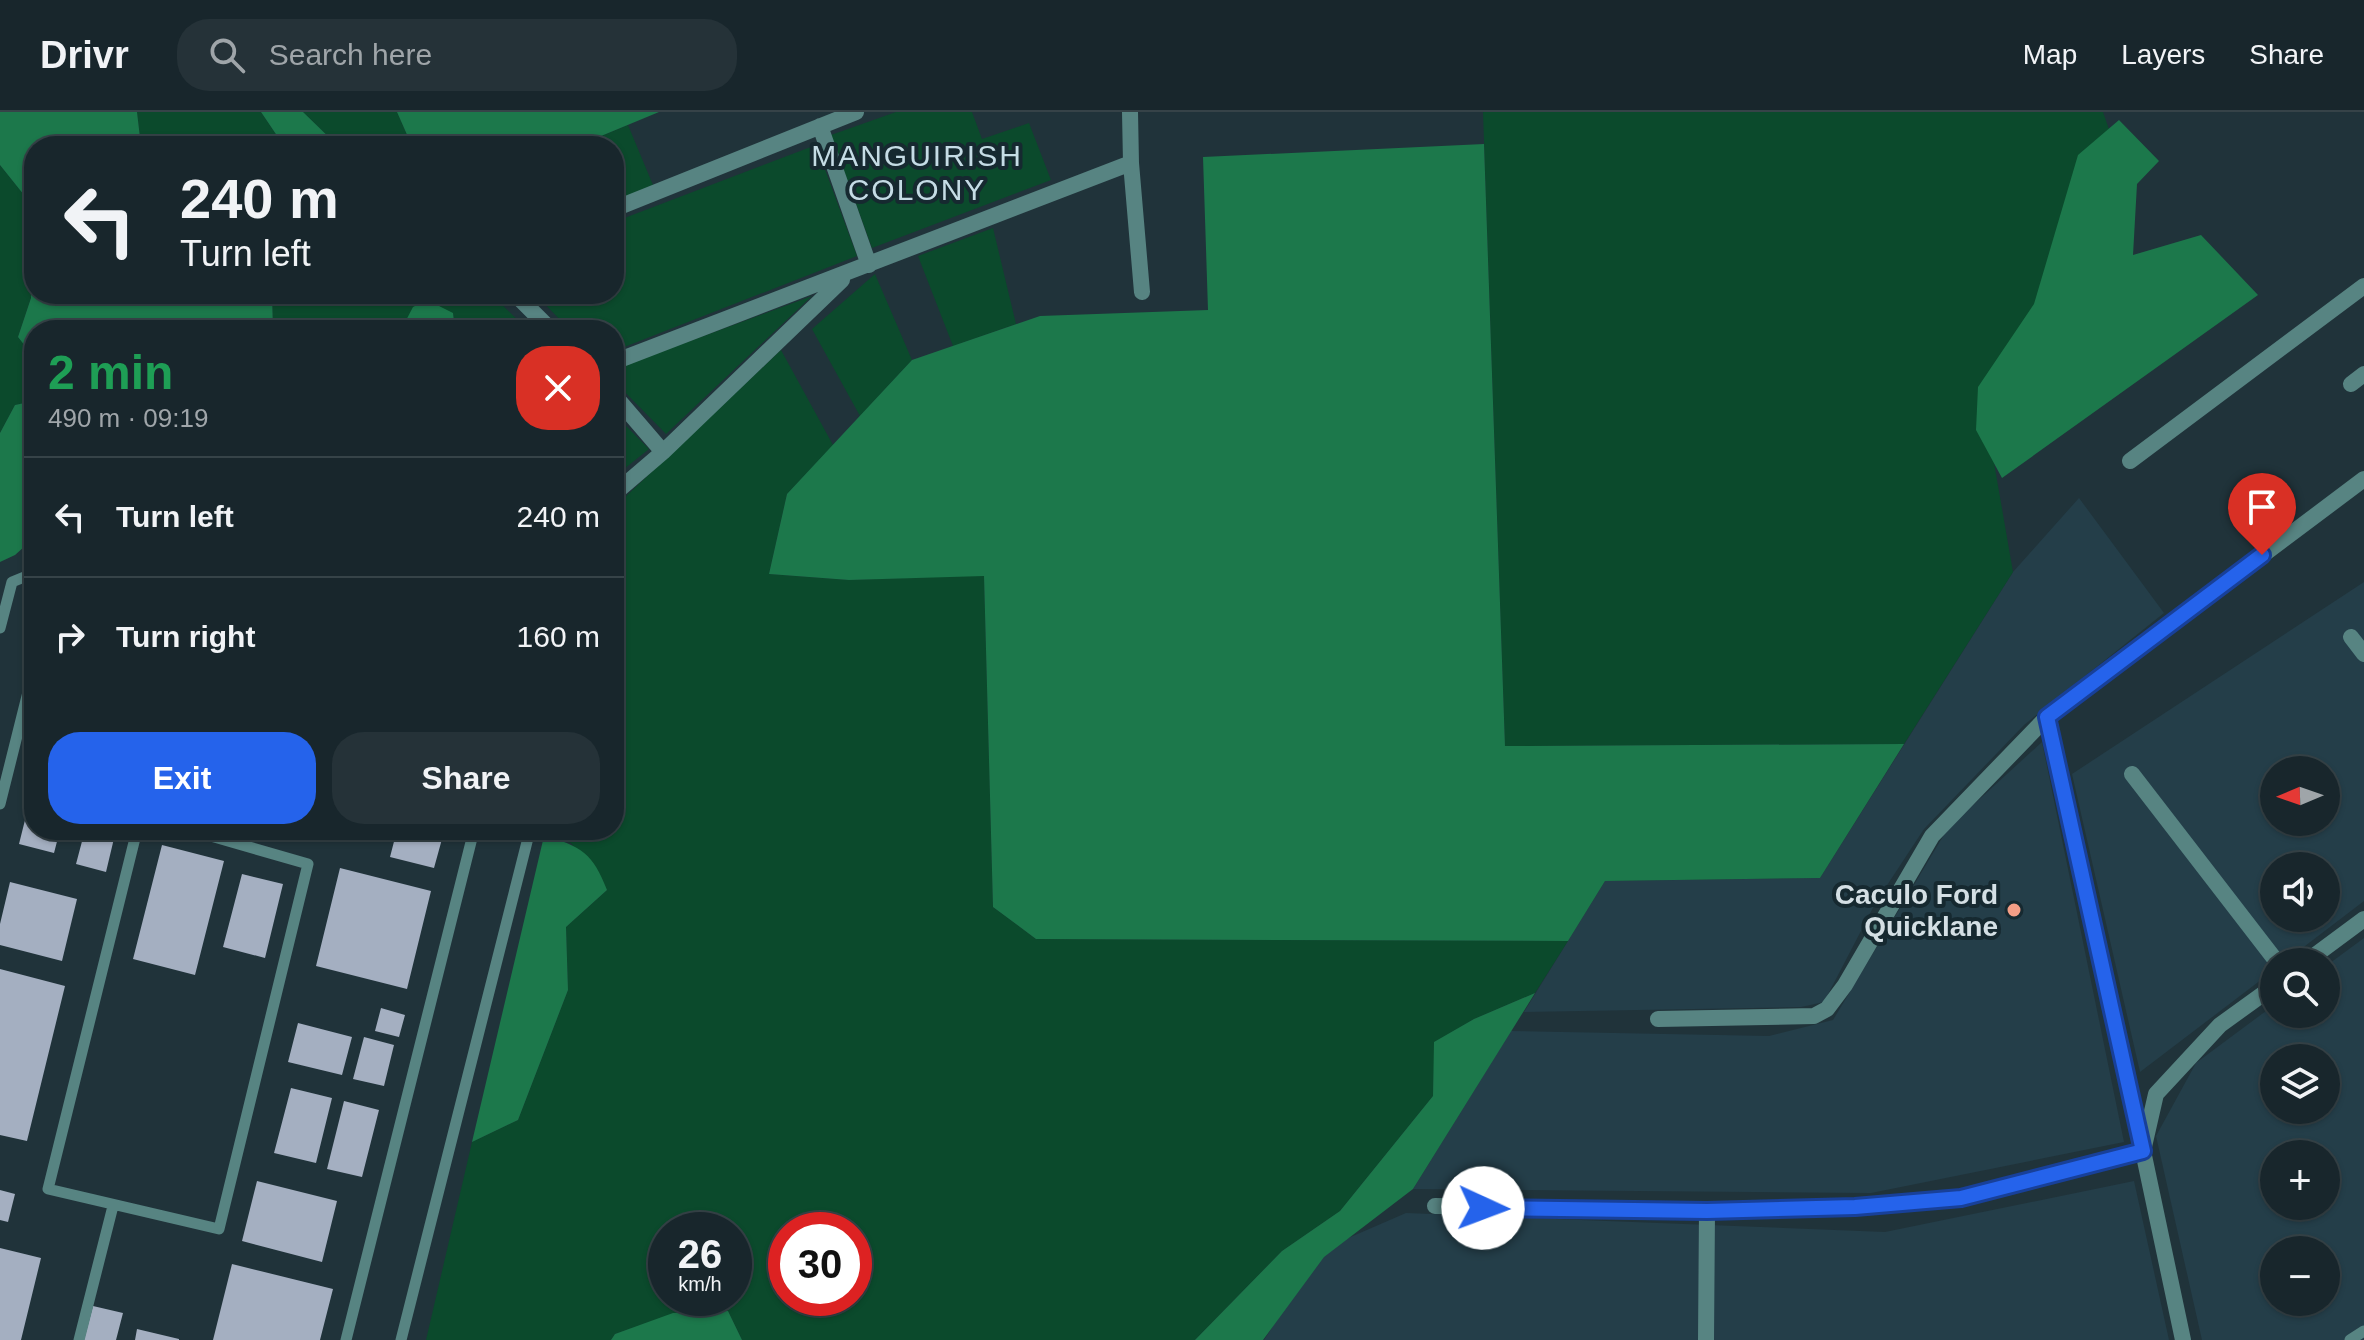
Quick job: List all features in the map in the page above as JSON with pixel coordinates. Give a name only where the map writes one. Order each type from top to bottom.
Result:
[{"type":"street","points":[[624,205],[856,112]]},
{"type":"street","points":[[1130,112],[1142,292]]},
{"type":"street","points":[[820,126],[869,265]]},
{"type":"street","points":[[624,358],[1131,163]]},
{"type":"street","points":[[624,485],[849,274]]},
{"type":"street","points":[[2130,461],[2364,286]]},
{"type":"street","points":[[525,304],[541,320]]},
{"type":"street","points":[[624,407],[663,452]]},
{"type":"street","points":[[1658,1019],[1814,1016],[1827,1009],[1845,985],[1932,836],[2047,717],[2364,479]]},
{"type":"street","points":[[2351,637],[2364,654]]},
{"type":"street","points":[[2047,717],[2183,1340]]},
{"type":"street","points":[[2132,774],[2266,948]]},
{"type":"street","points":[[2325,948],[2364,919]]},
{"type":"street","points":[[2143,1151],[2156,1094],[2220,1025],[2260,996]]},
{"type":"street","points":[[1435,1206],[1707,1211],[1855,1207],[1961,1198],[2143,1151]]},
{"type":"street","points":[[1706,1340],[1707,1211]]},
{"type":"lane","points":[[0,628],[12,582],[24,577]]},
{"type":"lane","points":[[0,804],[24,708]]},
{"type":"lane","points":[[135,840],[48,1189],[219,1229],[308,864],[225,840]]},
{"type":"lane","points":[[346,1340],[471,840]]},
{"type":"lane","points":[[401,1340],[527,840]]},
{"type":"lane","points":[[79,1340],[113,1206]]},
{"type":"lane","points":[[2350,1340],[2364,1331]]},
{"type":"shaded area","points":[[2079,498],[2164,613],[2024,725],[1924,829],[1876,902],[1824,1002],[1801,1007],[1524,1012],[1605,881],[1820,878],[2013,572]]},
{"type":"shaded area","points":[[2364,582],[2364,901],[2340,919],[2340,852],[2260,852],[2260,932],[2323,932],[2302,948],[2260,948],[2260,981],[2140,1072],[2072,774]]},
{"type":"shaded area","points":[[2042,742],[2124,1142],[1871,1193],[1413,1189],[1511,1031],[1769,1036],[1833,1020],[1948,828]]},
{"type":"shaded area","points":[[2364,938],[2364,1340],[2202,1340],[2156,1136],[2196,1063],[2260,1015],[2260,1028],[2340,1028],[2340,956]]},
{"type":"shaded area","points":[[2134,1181],[2169,1340],[1264,1340],[1323,1249],[1406,1213],[1885,1232]]},
{"type":"green space","points":[[0,112],[137,112],[140,136],[24,136],[24,195],[0,165]]},
{"type":"green space","points":[[137,112],[261,112],[277,136],[140,136]]},
{"type":"green space","points":[[261,112],[303,112],[328,136],[277,136]]},
{"type":"green space","points":[[303,112],[397,112],[408,136],[328,136]]},
{"type":"green space","points":[[397,112],[659,112],[601,136],[408,136]]},
{"type":"green space","points":[[896,112],[972,112],[982,139],[1029,123],[1051,180],[872,248],[831,135]]},
{"type":"green space","points":[[1483,112],[2103,112],[2120,161],[1983,399],[2013,572],[1904,744],[1505,746]]},
{"type":"green space","points":[[2119,120],[2159,161],[2137,184],[2133,255],[2201,235],[2258,295],[2002,478],[1976,430],[1978,387],[2034,304],[2078,155]]},
{"type":"green space","points":[[628,125],[653,185],[624,197],[624,136],[601,136]]},
{"type":"green space","points":[[1484,144],[1505,746],[1904,744],[1820,878],[1605,881],[1568,941],[1036,939],[993,907],[984,576],[849,580],[769,574],[787,494],[912,360],[1040,316],[1208,310],[1203,157]]},
{"type":"green space","points":[[816,145],[857,256],[624,347],[624,320],[560,320],[545,304],[624,304],[624,218]]},
{"type":"green space","points":[[0,165],[24,195],[24,304],[29,304],[18,337],[24,344],[24,403],[15,405],[0,433]]},
{"type":"green space","points":[[993,228],[1016,324],[953,346],[918,256]]},
{"type":"green space","points":[[875,274],[912,360],[860,416],[812,329]]},
{"type":"green space","points":[[812,296],[666,434],[624,391],[624,365]]},
{"type":"green space","points":[[29,304],[272,304],[273,320],[24,320],[24,345],[18,337]]},
{"type":"green space","points":[[272,304],[501,304],[518,320],[454,320],[453,313],[405,320],[273,320]]},
{"type":"green space","points":[[435,304],[453,313],[454,320],[406,320],[413,307]]},
{"type":"green space","points":[[781,350],[833,445],[787,494],[769,574],[849,580],[984,575],[993,907],[1036,939],[1568,941],[1535,993],[1474,1019],[1435,1042],[1433,1096],[1340,1211],[1282,1251],[1195,1340],[742,1340],[730,1316],[752,1316],[752,1212],[648,1212],[648,1316],[667,1316],[615,1334],[611,1340],[426,1340],[472,1142],[518,1120],[568,990],[566,927],[607,890],[571,843],[559,840],[624,840],[624,498]]},
{"type":"green space","points":[[24,403],[24,547],[0,562],[0,433],[15,405]]},
{"type":"green space","points":[[624,424],[649,449],[624,469]]},
{"type":"green space","points":[[543,840],[556,840],[584,853],[597,868],[607,890],[566,927],[568,990],[518,1120],[472,1142]]},
{"type":"green space","points":[[1535,993],[1413,1189],[1324,1257],[1263,1340],[1195,1340],[1282,1251],[1340,1211],[1433,1096],[1434,1042],[1474,1019]]},
{"type":"green space","points":[[665,1316],[730,1316],[742,1340],[611,1340],[615,1334]]},
{"type":"building","points":[[24,824],[24,840],[57,840],[54,853],[19,844]]},
{"type":"building","points":[[82,840],[114,840],[106,872],[76,864]]},
{"type":"building","points":[[394,840],[442,840],[434,868],[390,857]]},
{"type":"building","points":[[162,845],[224,861],[195,975],[133,959]]},
{"type":"building","points":[[340,868],[431,891],[407,989],[316,966]]},
{"type":"building","points":[[242,874],[283,884],[265,958],[223,947]]},
{"type":"building","points":[[10,882],[77,899],[62,961],[0,945],[0,924]]},
{"type":"building","points":[[0,969],[65,986],[27,1141],[0,1135]]},
{"type":"building","points":[[381,1008],[405,1015],[399,1037],[375,1031]]},
{"type":"building","points":[[298,1023],[352,1037],[342,1075],[288,1062]]},
{"type":"building","points":[[364,1037],[394,1045],[384,1086],[353,1079]]},
{"type":"building","points":[[291,1088],[332,1098],[316,1163],[274,1153]]},
{"type":"building","points":[[344,1101],[379,1110],[362,1177],[327,1169]]},
{"type":"building","points":[[257,1181],[337,1201],[322,1262],[242,1241]]},
{"type":"building","points":[[0,1190],[15,1194],[8,1222],[0,1220]]},
{"type":"building","points":[[0,1248],[41,1258],[21,1340],[0,1340]]},
{"type":"building","points":[[232,1264],[333,1289],[320,1340],[213,1340]]},
{"type":"building","points":[[93,1306],[123,1313],[116,1340],[84,1340]]},
{"type":"building","points":[[137,1329],[179,1339],[179,1340],[135,1340]]},
{"type":"place","name":"Caculo Ford Quicklane","points":[[2014,910]]},
{"type":"district","name":"MANGUIRISH COLONY","points":[[917,172]]},
{"type":"route","points":[[1483,1208],[1707,1211],[1855,1207],[1961,1198],[2143,1151],[2047,717],[2262,555]]}]
